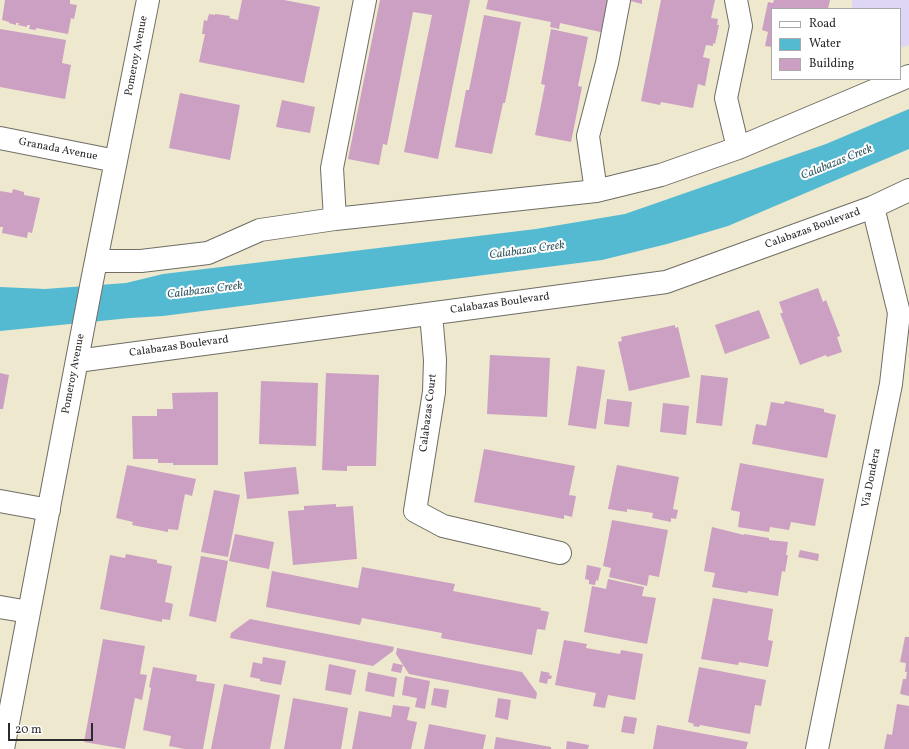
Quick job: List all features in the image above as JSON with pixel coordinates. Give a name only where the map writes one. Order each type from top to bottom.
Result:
[{"type":"street","name":"Pomeroy Avenue","points":[[3,749],[94,271],[148,0]]},
{"type":"street","points":[[335,219],[332,168],[365,0]]},
{"type":"street","points":[[596,191],[588,136],[608,63],[620,0]]},
{"type":"street","points":[[736,0],[741,26],[726,98],[738,148]]},
{"type":"street","points":[[94,271],[141,261],[208,253],[260,230],[335,219],[596,191],[661,175],[738,148],[900,80]]},
{"type":"street","name":"Granada Avenue","points":[[0,138],[116,161]]},
{"type":"street","name":"Calabazas Boulevard","points":[[78,356],[431,314],[666,282],[874,207],[909,190]]},
{"type":"street","name":"Via Dondera","points":[[817,749],[891,384],[898,313],[874,207]]},
{"type":"street","name":"Calabazas Court","points":[[431,314],[435,360],[434,392],[415,511],[443,526],[560,553]]},
{"type":"street","points":[[0,501],[49,510]]},
{"type":"street","points":[[0,607],[29,612]]},
{"type":"shaded area","points":[[852,0],[909,0],[909,45],[901,48],[901,8],[852,8]]},
{"type":"water","name":"Calabazas Creek","points":[[909,109],[909,149],[728,226],[667,244],[602,260],[163,316],[0,331],[0,287],[45,289],[126,283],[163,274],[536,229],[625,214],[826,144]]},
{"type":"building","points":[[5,0],[70,0],[70,4],[77,5],[74,19],[71,18],[68,34],[36,28],[36,30],[29,29],[30,25],[27,25],[27,27],[18,25],[19,23],[16,23],[16,25],[2,20]]},
{"type":"building","points":[[242,0],[284,0],[320,7],[304,83],[199,62],[205,34],[202,34],[204,20],[207,21],[209,14],[215,14],[230,16],[229,18],[238,20]]},
{"type":"building","points":[[380,0],[470,0],[438,159],[404,152],[432,15],[413,12],[387,145],[383,144],[379,165],[348,159]]},
{"type":"building","points":[[488,0],[612,0],[605,33],[560,23],[559,29],[550,27],[551,22],[486,9]]},
{"type":"building","points":[[627,0],[642,0],[642,4]]},
{"type":"building","points":[[661,0],[715,0],[711,18],[718,19],[717,25],[719,25],[715,44],[713,43],[713,46],[706,45],[703,57],[710,59],[705,86],[698,84],[693,108],[661,102],[660,105],[641,101]]},
{"type":"building","points":[[774,0],[830,0],[828,8],[771,8],[771,47],[765,46],[768,32],[762,30],[768,2],[773,3]]},
{"type":"building","points":[[484,15],[521,22],[505,103],[503,103],[492,154],[455,147],[466,90],[469,90]]},
{"type":"building","points":[[0,29],[66,40],[62,63],[71,65],[65,99],[0,87]]},
{"type":"building","points":[[551,29],[588,37],[578,86],[582,87],[571,142],[535,135],[545,85],[541,84]]},
{"type":"building","points":[[180,93],[240,105],[230,160],[169,148]]},
{"type":"building","points":[[282,100],[315,107],[310,133],[276,127]]},
{"type":"building","points":[[13,189],[24,192],[24,195],[40,198],[32,233],[28,232],[27,238],[2,233],[3,227],[0,227],[0,191],[12,193]]},
{"type":"building","points":[[818,288],[823,302],[826,300],[840,336],[837,337],[842,352],[827,357],[826,355],[800,365],[780,313],[783,313],[779,302]]},
{"type":"building","points":[[759,310],[770,338],[725,354],[715,325]]},
{"type":"building","points":[[675,325],[675,328],[678,327],[690,377],[629,391],[618,342],[622,341],[621,337]]},
{"type":"building","points":[[490,355],[550,358],[547,417],[487,414]]},
{"type":"building","points":[[577,366],[605,370],[596,429],[568,425]]},
{"type":"building","points":[[0,373],[9,375],[3,409],[0,409]]},
{"type":"building","points":[[326,373],[379,375],[376,466],[347,466],[347,471],[322,470]]},
{"type":"building","points":[[701,375],[728,378],[722,426],[696,423]]},
{"type":"building","points":[[261,381],[318,383],[316,446],[259,444]]},
{"type":"building","points":[[218,392],[218,465],[173,465],[173,463],[158,463],[158,459],[133,459],[132,416],[157,416],[157,409],[173,409],[172,393]]},
{"type":"building","points":[[607,399],[632,402],[629,427],[604,424]]},
{"type":"building","points":[[785,401],[824,409],[824,412],[836,415],[827,458],[752,444],[756,424],[766,426],[771,402],[784,404]]},
{"type":"building","points":[[663,403],[689,406],[686,435],[660,432]]},
{"type":"building","points":[[484,449],[575,466],[569,495],[576,496],[572,517],[564,515],[564,519],[474,502]]},
{"type":"building","points":[[740,463],[824,479],[815,526],[791,522],[789,530],[770,527],[769,532],[738,527],[740,512],[731,510]]},
{"type":"building","points":[[127,465],[196,479],[192,496],[185,494],[178,530],[168,529],[168,532],[132,525],[133,522],[116,518]]},
{"type":"building","points":[[617,465],[679,477],[673,509],[678,510],[676,519],[671,518],[671,522],[652,518],[653,513],[627,509],[627,512],[608,509]]},
{"type":"building","points":[[296,467],[299,494],[247,499],[244,472]]},
{"type":"building","points":[[214,490],[240,495],[228,557],[201,552]]},
{"type":"building","points":[[336,504],[336,507],[353,506],[357,559],[293,565],[288,511],[304,510],[304,506]]},
{"type":"building","points":[[612,520],[668,530],[659,577],[649,575],[647,586],[609,577],[611,568],[603,566]]},
{"type":"building","points":[[712,527],[744,535],[769,538],[769,540],[788,542],[786,555],[788,555],[785,572],[782,571],[778,596],[748,591],[747,593],[712,587],[715,573],[704,571]]},
{"type":"building","points":[[235,534],[274,542],[269,569],[229,561]]},
{"type":"building","points":[[800,550],[819,554],[818,561],[798,557]]},
{"type":"building","points":[[126,554],[157,560],[157,563],[172,566],[165,602],[173,604],[170,620],[162,619],[162,622],[100,609],[110,555],[125,558]]},
{"type":"building","points":[[201,556],[228,561],[216,622],[189,616]]},
{"type":"building","points":[[587,565],[601,568],[598,581],[596,580],[595,585],[589,584],[589,580],[585,579]]},
{"type":"building","points":[[362,567],[455,584],[453,591],[541,608],[540,610],[549,612],[545,630],[537,629],[532,655],[441,638],[442,633],[362,618],[360,625],[266,607],[272,571],[358,588]]},
{"type":"building","points":[[608,579],[644,587],[642,596],[656,598],[647,644],[584,632],[592,586],[606,589]]},
{"type":"building","points":[[713,598],[773,609],[768,640],[773,641],[768,667],[739,662],[738,665],[701,659]]},
{"type":"building","points":[[250,619],[394,647],[393,651],[373,666],[230,638],[231,633]]},
{"type":"building","points":[[905,637],[909,637],[909,696],[900,694],[903,679],[906,679],[907,672],[905,672],[906,663],[900,662]]},
{"type":"building","points":[[103,639],[145,646],[140,674],[147,675],[142,700],[135,698],[125,749],[84,742]]},
{"type":"building","points":[[564,640],[587,644],[586,648],[620,654],[621,650],[643,654],[635,700],[608,695],[605,708],[593,706],[596,693],[555,685]]},
{"type":"building","points":[[397,648],[522,672],[537,693],[536,699],[409,674],[396,654]]},
{"type":"building","points":[[263,657],[286,661],[281,685],[260,681],[260,679],[250,677],[253,662],[262,664]]},
{"type":"building","points":[[393,663],[403,665],[401,673],[391,671]]},
{"type":"building","points":[[329,664],[356,670],[351,695],[325,690]]},
{"type":"building","points":[[153,667],[197,675],[196,681],[215,684],[203,749],[185,749],[169,746],[171,736],[143,730],[151,688],[149,687]]},
{"type":"building","points":[[699,667],[766,680],[761,706],[755,705],[750,734],[700,725],[699,727],[693,726],[694,724],[688,722]]},
{"type":"building","points":[[541,671],[550,673],[549,675],[552,676],[551,679],[548,679],[547,684],[539,682]]},
{"type":"building","points":[[368,672],[397,678],[394,697],[365,691]]},
{"type":"building","points":[[405,676],[430,681],[425,709],[415,707],[417,698],[402,695]]},
{"type":"building","points":[[224,684],[280,695],[270,749],[211,749]]},
{"type":"building","points":[[434,688],[449,690],[446,708],[431,705]]},
{"type":"building","points":[[293,698],[348,708],[341,749],[284,749]]},
{"type":"building","points":[[498,698],[511,700],[508,720],[495,717]]},
{"type":"building","points":[[897,704],[909,706],[909,749],[884,749],[887,734],[892,735]]},
{"type":"building","points":[[393,705],[410,707],[407,720],[417,722],[411,749],[352,749],[359,711],[391,717]]},
{"type":"building","points":[[624,716],[637,718],[634,734],[621,732]]},
{"type":"building","points":[[429,724],[486,735],[483,749],[424,749]]},
{"type":"building","points":[[657,725],[748,742],[746,749],[653,749]]},
{"type":"building","points":[[496,737],[551,747],[551,749],[494,749]]},
{"type":"building","points":[[567,741],[589,745],[588,749],[566,749]]}]
